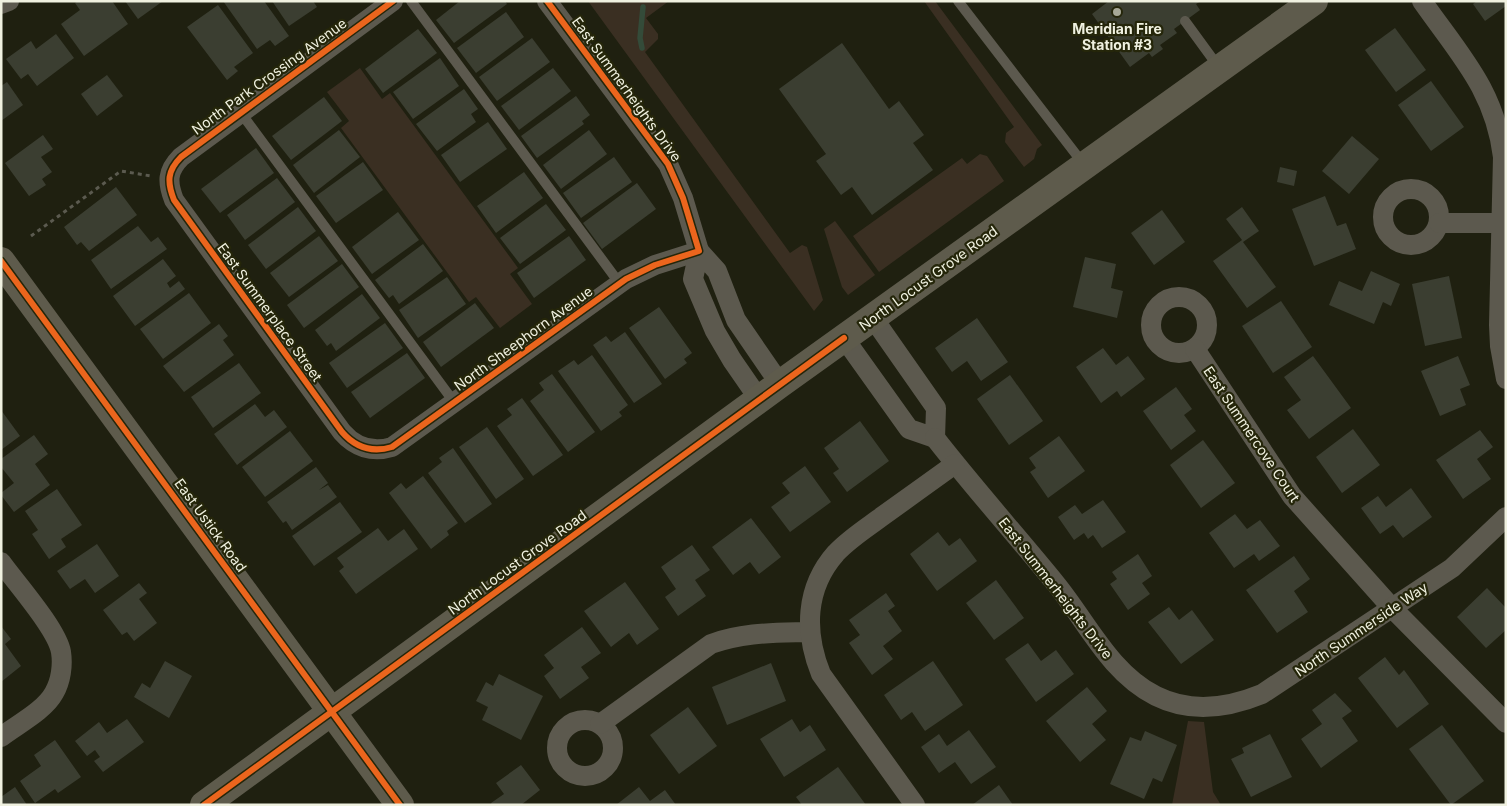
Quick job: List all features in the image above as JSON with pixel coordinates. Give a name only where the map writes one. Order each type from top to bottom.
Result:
[{"type":"main road","name":"North Locust Grove Road","points":[[204,805],[769,391],[1085,167],[1314,1]]},
{"type":"main road","name":"East Ustick Road","points":[[1,261],[400,805]]},
{"type":"street","points":[[1,4],[9,1]]},
{"type":"street","name":"North Park Crossing Avenue","points":[[168,178],[172,167],[181,157],[393,1]]},
{"type":"street","name":"East Summerheights Drive","points":[[547,1],[668,164],[683,198],[699,251],[717,271],[736,320],[769,391]]},
{"type":"street","points":[[1422,1],[1474,75],[1495,113],[1503,157],[1504,223],[1499,332],[1506,379]]},
{"type":"street","name":"East Summerplace Street","points":[[168,178],[174,200],[325,410],[348,439],[367,449]]},
{"type":"street","points":[[1439,223],[1504,223]]},
{"type":"street","name":"North Sheephorn Avenue","points":[[367,449],[377,450],[392,447],[620,284],[654,265],[699,251]]},
{"type":"street","points":[[844,338],[910,429],[935,438],[936,408],[873,318]]},
{"type":"street","name":"East Summercove Court","points":[[1195,348],[1292,496],[1392,608],[1506,723]]},
{"type":"street","name":"East Summerheights Drive","points":[[935,438],[1057,585],[1121,671],[1138,685],[1157,696],[1177,703],[1198,707]]},
{"type":"street","points":[[915,805],[821,674],[813,653],[809,632],[810,610],[815,590],[824,570],[837,552],[853,538],[955,464]]},
{"type":"street","name":"North Summerside Way","points":[[1198,707],[1221,706],[1242,702],[1262,694],[1452,568],[1506,517]]},
{"type":"street","points":[[1,562],[52,631],[61,650],[62,672],[54,694],[39,709],[1,737]]},
{"type":"street","points":[[600,724],[710,644],[732,636],[753,633],[809,632]]},
{"type":"lane","points":[[411,1],[620,284]]},
{"type":"lane","points":[[958,1],[1085,167]]},
{"type":"lane","points":[[1185,21],[1220,69]]},
{"type":"lane","points":[[241,113],[454,402]]},
{"type":"path","points":[[31,236],[121,171],[168,178]]},
{"type":"shaded area","points":[[588,1],[669,1],[646,18],[658,34],[658,39],[645,52],[790,253],[802,245],[807,247],[823,300],[814,311]]},
{"type":"shaded area","points":[[924,1],[935,1],[1042,145],[1037,149],[1034,159],[1024,167],[1005,142],[1006,133],[1014,127]]},
{"type":"shaded area","points":[[360,68],[382,99],[390,93],[518,268],[510,274],[532,304],[500,328],[476,297],[469,302],[341,128],[349,121],[327,92]]},
{"type":"shaded area","points":[[980,154],[987,156],[1004,181],[879,272],[853,236],[962,158],[967,164]]},
{"type":"shaded area","points":[[835,221],[875,275],[848,295],[842,287],[824,229]]},
{"type":"shaded area","points":[[1188,721],[1204,722],[1213,792],[1221,805],[1172,805]]},
{"type":"building","points":[[78,1],[112,1],[128,24],[84,56],[61,24],[80,10],[75,3]]},
{"type":"building","points":[[125,1],[163,1],[138,19]]},
{"type":"building","points":[[223,1],[264,1],[289,36],[275,46],[270,40],[257,49]]},
{"type":"building","points":[[272,1],[313,1],[317,7],[289,26]]},
{"type":"building","points":[[460,1],[505,1],[507,4],[454,43],[436,20]]},
{"type":"building","points":[[1109,1],[1201,1],[1196,4],[1200,10],[1174,29],[1177,33],[1160,45],[1163,49],[1152,57],[1149,53],[1130,67],[1092,14]]},
{"type":"building","points":[[1477,1],[1506,1],[1506,6],[1485,21],[1473,4]]},
{"type":"building","points":[[218,5],[253,53],[234,67],[238,71],[227,80],[187,27]]},
{"type":"building","points":[[506,12],[524,37],[476,73],[457,48]]},
{"type":"building","points":[[1395,28],[1426,70],[1396,92],[1365,50]]},
{"type":"building","points":[[418,29],[437,53],[383,93],[365,69]]},
{"type":"building","points":[[56,34],[74,58],[37,86],[28,74],[21,79],[6,59],[31,41],[36,49]]},
{"type":"building","points":[[532,38],[550,62],[497,101],[479,77]]},
{"type":"building","points":[[842,43],[889,109],[899,101],[924,135],[913,143],[933,170],[872,215],[852,187],[841,195],[816,161],[826,154],[779,89]]},
{"type":"building","points":[[440,58],[459,86],[413,119],[393,92]]},
{"type":"building","points":[[553,68],[571,91],[519,130],[501,106]]},
{"type":"building","points":[[107,75],[123,96],[97,116],[81,94]]},
{"type":"building","points":[[1431,81],[1464,127],[1431,151],[1398,105]]},
{"type":"building","points":[[7,82],[23,105],[1,121],[1,86]]},
{"type":"building","points":[[464,89],[478,109],[471,114],[476,122],[437,151],[416,124]]},
{"type":"building","points":[[576,96],[590,115],[582,121],[584,124],[537,158],[521,136]]},
{"type":"building","points":[[324,97],[342,121],[291,160],[272,136]]},
{"type":"building","points":[[488,122],[507,149],[460,182],[441,155]]},
{"type":"building","points":[[339,130],[360,157],[314,193],[293,165]]},
{"type":"building","points":[[589,130],[607,154],[561,189],[543,165]]},
{"type":"building","points":[[43,135],[53,149],[41,157],[52,172],[42,179],[46,185],[29,196],[5,163]]},
{"type":"building","points":[[1352,136],[1379,159],[1349,194],[1322,171]]},
{"type":"building","points":[[256,148],[274,173],[220,213],[201,189]]},
{"type":"building","points":[[614,157],[632,182],[581,218],[563,193]]},
{"type":"building","points":[[363,162],[383,190],[336,223],[316,196]]},
{"type":"building","points":[[1280,167],[1297,171],[1294,186],[1277,182]]},
{"type":"building","points":[[524,172],[543,198],[496,233],[477,206]]},
{"type":"building","points":[[277,178],[295,202],[245,240],[227,215]]},
{"type":"building","points":[[637,183],[656,209],[602,249],[583,223]]},
{"type":"building","points":[[116,187],[137,215],[89,251],[81,242],[77,245],[64,227]]},
{"type":"building","points":[[1325,196],[1337,226],[1346,223],[1356,249],[1314,266],[1292,209]]},
{"type":"building","points":[[546,204],[566,230],[520,264],[500,238]]},
{"type":"building","points":[[298,207],[316,231],[266,269],[248,245]]},
{"type":"building","points":[[1242,207],[1259,231],[1243,242],[1276,287],[1247,308],[1213,261],[1242,240],[1226,219]]},
{"type":"building","points":[[1162,210],[1185,242],[1154,265],[1131,233]]},
{"type":"building","points":[[398,212],[419,240],[372,274],[352,247]]},
{"type":"building","points":[[138,226],[151,242],[158,237],[167,249],[111,289],[91,260]]},
{"type":"building","points":[[319,236],[338,261],[289,297],[270,273]]},
{"type":"building","points":[[569,236],[586,260],[534,298],[517,273]]},
{"type":"building","points":[[423,244],[443,271],[399,304],[393,295],[389,298],[375,280]]},
{"type":"building","points":[[1085,257],[1116,264],[1111,288],[1123,291],[1117,318],[1073,307]]},
{"type":"building","points":[[163,259],[176,276],[167,283],[170,288],[179,281],[185,289],[135,326],[113,296]]},
{"type":"building","points":[[342,264],[359,287],[304,328],[287,305]]},
{"type":"building","points":[[1371,271],[1400,284],[1391,306],[1383,302],[1374,324],[1329,305],[1339,281],[1362,291]]},
{"type":"building","points":[[1449,276],[1462,338],[1425,346],[1412,284]]},
{"type":"building","points":[[447,277],[466,304],[418,338],[399,310]]},
{"type":"building","points":[[189,293],[211,323],[163,359],[140,329]]},
{"type":"building","points":[[362,294],[380,318],[336,351],[331,343],[327,346],[315,330]]},
{"type":"building","points":[[1281,301],[1312,347],[1273,373],[1242,326]]},
{"type":"building","points":[[475,303],[494,328],[441,367],[423,342]]},
{"type":"building","points":[[659,307],[692,353],[684,359],[687,363],[665,379],[629,328]]},
{"type":"building","points":[[977,318],[1008,362],[981,381],[967,361],[952,372],[935,348]]},
{"type":"building","points":[[385,323],[403,348],[347,388],[329,363]]},
{"type":"building","points":[[219,324],[228,336],[223,340],[234,355],[184,392],[163,366]]},
{"type":"building","points":[[625,332],[662,384],[634,403],[593,345],[606,336],[611,342]]},
{"type":"building","points":[[1103,348],[1116,365],[1128,356],[1145,379],[1121,397],[1117,391],[1101,403],[1076,367]]},
{"type":"building","points":[[407,353],[425,378],[370,418],[351,392]]},
{"type":"building","points":[[592,355],[628,405],[619,412],[622,416],[601,431],[558,371],[574,360],[578,365]]},
{"type":"building","points":[[1313,356],[1351,408],[1309,439],[1287,410],[1301,400],[1284,377]]},
{"type":"building","points":[[1458,356],[1470,385],[1460,389],[1466,405],[1440,416],[1421,371]]},
{"type":"building","points":[[239,363],[261,393],[213,428],[191,397]]},
{"type":"building","points":[[552,374],[595,432],[568,452],[530,401],[544,390],[539,383]]},
{"type":"building","points":[[1010,375],[1043,421],[1009,445],[977,399]]},
{"type":"building","points":[[1176,387],[1192,409],[1184,415],[1196,431],[1171,450],[1143,411]]},
{"type":"building","points":[[522,398],[563,455],[533,476],[497,426],[512,415],[507,409]]},
{"type":"building","points":[[255,404],[265,417],[274,410],[287,427],[237,465],[214,434]]},
{"type":"building","points":[[1,410],[20,436],[1,450]]},
{"type":"building","points":[[860,421],[889,461],[847,492],[833,473],[839,469],[824,448]]},
{"type":"building","points":[[487,427],[524,479],[496,499],[459,447]]},
{"type":"building","points":[[1353,429],[1380,465],[1342,493],[1316,457]]},
{"type":"building","points":[[1480,430],[1493,447],[1477,459],[1491,479],[1463,499],[1436,460]]},
{"type":"building","points":[[290,431],[313,461],[265,497],[242,467]]},
{"type":"building","points":[[34,435],[48,454],[35,464],[50,485],[14,512],[1,495],[14,483],[1,467],[1,459]]},
{"type":"building","points":[[1059,436],[1085,471],[1048,498],[1030,472],[1036,468],[1029,458]]},
{"type":"building","points":[[1203,440],[1235,483],[1201,508],[1170,465]]},
{"type":"building","points":[[453,448],[492,504],[465,523],[428,473],[442,462],[439,458]]},
{"type":"building","points":[[805,466],[831,502],[790,532],[771,507],[790,493],[782,483]]},
{"type":"building","points":[[316,467],[328,483],[319,490],[328,485],[337,497],[292,530],[286,521],[283,523],[267,502]]},
{"type":"building","points":[[423,476],[458,523],[447,531],[449,535],[431,549],[389,493],[401,483],[406,489]]},
{"type":"building","points":[[1411,488],[1432,517],[1403,538],[1393,525],[1380,534],[1361,508],[1378,496],[1386,507]]},
{"type":"building","points":[[57,489],[82,525],[61,539],[66,547],[49,559],[32,534],[38,530],[25,511]]},
{"type":"building","points":[[1103,500],[1126,532],[1102,548],[1093,535],[1088,539],[1084,533],[1074,540],[1058,517],[1075,505],[1082,514]]},
{"type":"building","points":[[340,502],[362,532],[314,566],[292,536]]},
{"type":"building","points":[[1235,514],[1247,529],[1260,520],[1280,546],[1259,561],[1254,554],[1234,568],[1209,533]]},
{"type":"building","points":[[751,518],[781,557],[759,574],[750,562],[733,575],[712,547]]},
{"type":"building","points":[[378,528],[388,541],[404,529],[418,549],[356,594],[339,571],[344,567],[337,558]]},
{"type":"building","points":[[938,532],[949,546],[960,538],[977,561],[937,591],[910,554]]},
{"type":"building","points":[[97,544],[119,576],[95,593],[85,579],[70,589],[57,571]]},
{"type":"building","points":[[692,545],[710,570],[695,580],[706,596],[678,616],[665,597],[676,589],[661,567]]},
{"type":"building","points":[[1138,554],[1152,576],[1142,583],[1150,594],[1128,610],[1110,584],[1117,579],[1112,572]]},
{"type":"building","points":[[1294,556],[1310,579],[1294,591],[1308,612],[1277,633],[1246,590]]},
{"type":"building","points":[[996,580],[1024,618],[994,640],[966,603]]},
{"type":"building","points":[[625,582],[659,629],[637,645],[629,633],[611,647],[584,611]]},
{"type":"building","points":[[139,583],[147,593],[139,599],[157,623],[134,641],[127,632],[122,635],[103,610]]},
{"type":"building","points":[[1487,588],[1506,608],[1506,630],[1486,648],[1457,617]]},
{"type":"building","points":[[886,593],[895,606],[888,611],[902,631],[883,646],[893,659],[872,675],[849,643],[860,635],[849,620]]},
{"type":"building","points":[[1169,607],[1179,620],[1192,610],[1214,640],[1181,664],[1148,622]]},
{"type":"building","points":[[1,626],[11,639],[5,644],[21,666],[1,682]]},
{"type":"building","points":[[582,627],[601,653],[581,667],[589,678],[560,699],[544,676],[554,668],[544,655]]},
{"type":"building","points":[[1028,643],[1041,661],[1056,650],[1074,674],[1036,702],[1005,659]]},
{"type":"building","points":[[1385,657],[1399,675],[1404,670],[1429,704],[1397,728],[1358,678]]},
{"type":"building","points":[[165,661],[192,676],[169,718],[134,697],[142,683],[150,688]]},
{"type":"building","points":[[933,661],[963,705],[925,731],[912,712],[901,720],[884,695]]},
{"type":"building","points":[[771,663],[786,701],[727,725],[712,687]]},
{"type":"building","points":[[499,674],[543,696],[521,740],[482,720],[488,707],[476,701],[486,682],[493,686]]},
{"type":"building","points":[[1087,687],[1107,711],[1092,724],[1106,740],[1080,762],[1046,721]]},
{"type":"building","points":[[1335,693],[1352,711],[1342,718],[1358,741],[1321,768],[1301,739],[1322,724],[1312,710]]},
{"type":"building","points":[[688,707],[717,746],[679,774],[650,735]]},
{"type":"building","points":[[127,719],[144,742],[103,772],[94,761],[100,757],[95,750],[87,756],[75,741],[99,722],[107,733]]},
{"type":"building","points":[[792,719],[800,732],[810,725],[826,750],[784,777],[760,739]]},
{"type":"building","points":[[1442,725],[1484,781],[1451,805],[1409,749]]},
{"type":"building","points":[[969,730],[996,767],[971,784],[955,762],[939,773],[921,747],[939,734],[947,746]]},
{"type":"building","points":[[1145,731],[1177,745],[1162,782],[1153,778],[1144,799],[1110,784],[1130,737],[1141,741]]},
{"type":"building","points":[[1270,734],[1292,777],[1251,797],[1231,759],[1244,753],[1242,748]]},
{"type":"building","points":[[55,740],[81,777],[58,793],[55,789],[35,803],[20,781],[41,766],[34,755]]},
{"type":"building","points":[[521,765],[540,790],[521,805],[492,805],[491,803],[504,794],[496,783]]},
{"type":"building","points":[[838,767],[866,805],[802,805],[796,797]]},
{"type":"building","points":[[999,785],[1013,805],[972,805]]},
{"type":"building","points":[[15,787],[27,805],[1,805],[1,797]]},
{"type":"building","points":[[639,787],[650,801],[665,790],[676,805],[616,805]]},
{"type":"waterway","points":[[642,48],[640,38],[643,7]]},
{"type":"cycle path","points":[[393,1],[181,157],[173,167],[169,182],[174,200],[342,432],[352,442],[371,449],[392,447],[626,279],[655,265],[699,251],[683,198],[668,164],[547,1]]},
{"type":"cycle path","points":[[1,261],[400,805]]},
{"type":"cycle path","points":[[204,805],[844,338]]},
{"type":"place","name":"Meridian Fire Station #3","points":[[1117,12]]}]
